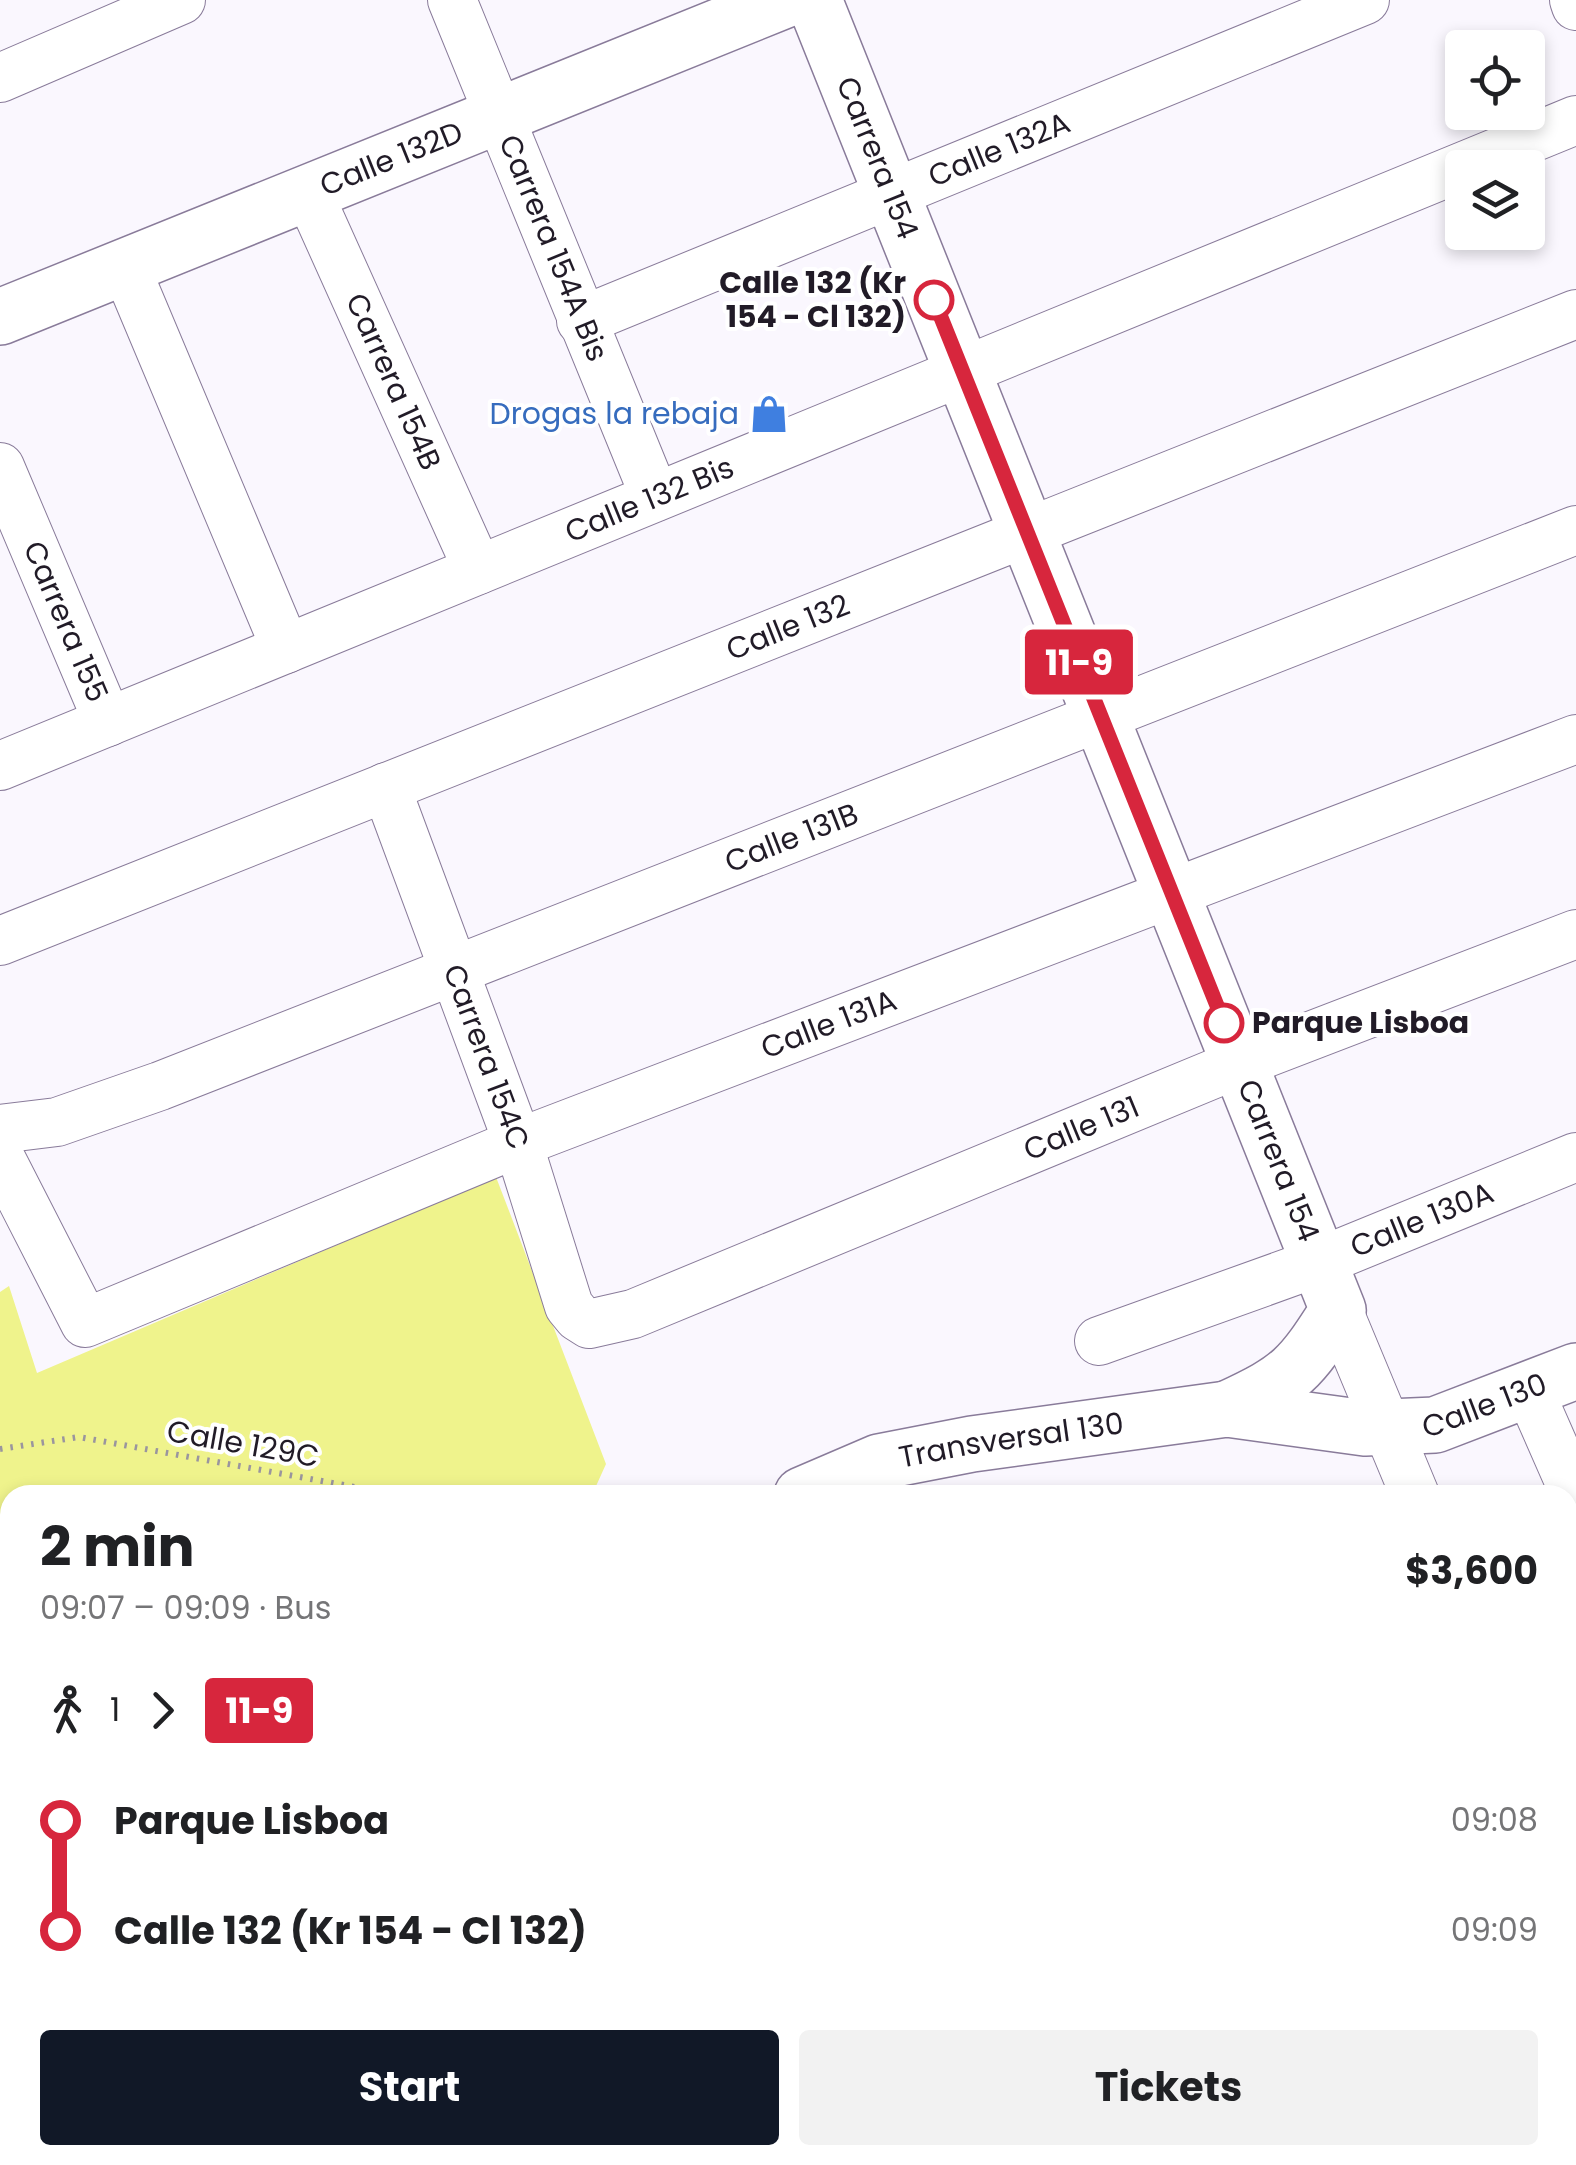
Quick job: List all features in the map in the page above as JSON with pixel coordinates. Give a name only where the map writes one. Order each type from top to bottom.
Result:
[{"type":"main road","name":"Calle 132D","points":[[0,317],[785,0]]},
{"type":"main road","name":"Carrera 154","points":[[814,0],[1329,1286]]},
{"type":"main road","name":"Transversal 130","points":[[1227,1408],[1288,1378],[1314,1348],[1329,1286]]},
{"type":"main road","name":"Calle 130","points":[[1386,1429],[1436,1425],[1552,1380]]},
{"type":"main road","name":"Transversal 130","points":[[825,1485],[879,1462],[972,1444],[1227,1408],[1386,1429]]},
{"type":"street","points":[[0,78],[181,0]]},
{"type":"street","name":"Carrera 154A Bis","points":[[452,0],[655,498]]},
{"type":"street","name":"Calle 132A","points":[[581,321],[1365,0]]},
{"type":"street","name":"Calle 132 Bis","points":[[0,766],[1576,120]]},
{"type":"street","name":"Carrera 154B","points":[[308,192],[478,570]]},
{"type":"street","points":[[126,266],[286,649]]},
{"type":"street","name":"Calle 132","points":[[0,940],[1576,314]]},
{"type":"street","name":"Carrera 155","points":[[0,467],[108,722]]},
{"type":"street","name":"Calle 131B","points":[[0,1129],[57,1122],[160,1086],[1576,530]]},
{"type":"street","name":"Calle 131A","points":[[0,1157],[85,1323],[518,1143],[1576,739]]},
{"type":"street","name":"Carrera 154C","points":[[386,787],[518,1143],[570,1306],[588,1324]]},
{"type":"street","name":"Calle 131","points":[[588,1324],[632,1314],[1240,1063],[1576,934]]},
{"type":"street","name":"Calle 130A","points":[[1099,1342],[1329,1286],[1576,1158]]},
{"type":"street","name":"Carrera 154","points":[[1329,1286],[1411,1485]]},
{"type":"street","points":[[1552,1380],[1573,1485]]},
{"type":"path","name":"Calle 129C","points":[[0,1449],[80,1437],[344,1485]]},
{"type":"green space","points":[[496,1177],[606,1464],[597,1485],[0,1485],[0,1292],[9,1286],[37,1373]]},
{"type":"bus line","name":"11-9","points":[[934,300],[1224,1023]]},
{"type":"place","name":"Calle 132 (Kr 154 - Cl 132)","points":[[934,300]]},
{"type":"place","name":"Drogas la rebaja","points":[[769,414]]},
{"type":"place","name":"Parque Lisboa","points":[[1224,1023]]}]
